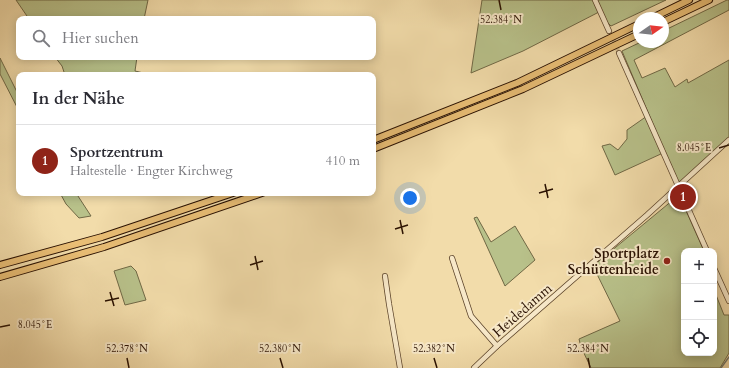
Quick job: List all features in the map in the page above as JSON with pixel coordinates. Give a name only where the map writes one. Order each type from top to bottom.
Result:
[{"type":"highway","points":[[664,12],[689,0]]},
{"type":"highway","points":[[669,19],[709,0]]},
{"type":"highway","points":[[376,139],[517,83],[633,27]]},
{"type":"highway","points":[[376,148],[523,89],[633,37]]},
{"type":"highway","points":[[0,265],[102,237],[224,196]]},
{"type":"highway","points":[[0,277],[104,247],[253,196]]},
{"type":"street","points":[[595,0],[609,31]]},
{"type":"street","points":[[619,53],[706,248]]},
{"type":"street","name":"Heidedamm","points":[[474,368],[729,140]]},
{"type":"street","points":[[452,258],[471,316],[497,346]]},
{"type":"street","points":[[717,275],[729,301]]},
{"type":"street","points":[[385,276],[388,304],[400,368]]},
{"type":"green space","points":[[16,0],[148,0],[145,16],[27,16]]},
{"type":"green space","points":[[482,0],[593,0],[599,12],[523,51],[471,73]]},
{"type":"green space","points":[[595,0],[666,0],[641,12],[633,12],[633,16],[611,26],[605,20]]},
{"type":"green space","points":[[729,0],[729,10],[669,42],[669,28]]},
{"type":"green space","points":[[633,46],[633,48],[657,48],[634,60],[642,78],[665,68],[675,87],[687,79],[688,83],[729,60],[729,140],[678,186],[674,174],[622,51]]},
{"type":"green space","points":[[0,58],[16,90],[16,105],[0,74]]},
{"type":"green space","points":[[57,60],[137,60],[135,71],[139,72],[64,72]]},
{"type":"green space","points":[[647,116],[663,153],[615,175],[602,146],[610,144],[618,150],[627,139],[627,130]]},
{"type":"green space","points":[[679,195],[703,248],[681,248],[681,356],[717,356],[717,298],[724,315],[729,315],[729,353],[720,368],[591,368],[581,347],[579,339],[620,321],[593,266]]},
{"type":"green space","points":[[62,196],[78,196],[91,216],[79,218],[66,204]]},
{"type":"green space","points":[[477,217],[491,242],[515,226],[535,260],[505,286],[474,218]]},
{"type":"green space","points":[[131,266],[136,271],[146,300],[125,305],[114,271]]},
{"type":"waterway","points":[[721,368],[729,357]]},
{"type":"tunnel","points":[[611,34],[619,53]]},
{"type":"place","name":"Sportzentrum","points":[[683,197]]},
{"type":"place","name":"Sportplatz Schüttenheide","points":[[667,261]]}]
